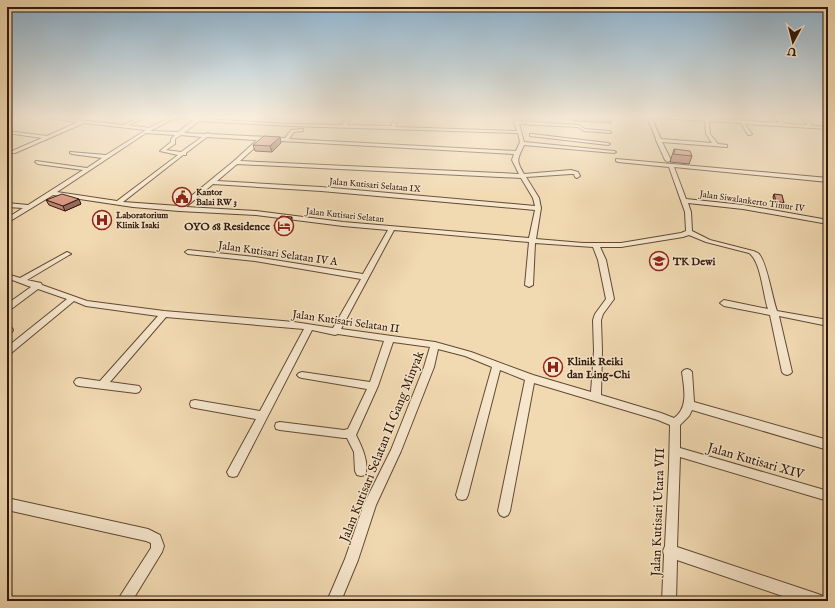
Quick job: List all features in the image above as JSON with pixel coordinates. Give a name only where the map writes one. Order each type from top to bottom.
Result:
[{"type":"street","points":[[8,152],[13,152],[28,145]]},
{"type":"street","points":[[7,221],[124,145]]},
{"type":"street","points":[[170,145],[162,151],[184,154]]},
{"type":"street","points":[[119,202],[194,145]]},
{"type":"street","points":[[179,209],[236,162],[253,145]]},
{"type":"street","points":[[382,145],[518,153]]},
{"type":"street","points":[[521,145],[515,160],[522,176],[536,198],[538,208],[532,241],[529,285]]},
{"type":"street","points":[[546,145],[614,152]]},
{"type":"street","points":[[661,145],[670,163],[684,201],[690,224],[689,232],[708,241],[756,255],[761,266],[769,300],[774,313],[787,372]]},
{"type":"street","points":[[719,145],[725,146]]},
{"type":"street","points":[[72,154],[106,157]]},
{"type":"street","points":[[618,160],[670,163],[828,180]]},
{"type":"street","points":[[38,162],[87,169]]},
{"type":"street","points":[[236,162],[522,176],[571,172],[576,173],[577,176]]},
{"type":"street","name":"Jalan Kutisari Selatan IX","points":[[211,182],[360,192],[538,208]]},
{"type":"street","name":"Jalan Kutisari Selatan","points":[[52,193],[179,209],[256,213],[321,222],[392,229],[596,245],[622,245],[683,235],[689,232]]},
{"type":"street","name":"Jalan Siwalankerto Timur IV","points":[[684,201],[742,208],[828,222]]},
{"type":"street","points":[[7,205],[30,207]]},
{"type":"street","points":[[335,332],[392,229]]},
{"type":"street","points":[[596,245],[602,260],[610,299],[599,314],[597,320],[596,397]]},
{"type":"street","name":"Jalan Kutisari Selatan IV A","points":[[188,252],[255,259],[365,277]]},
{"type":"street","points":[[22,280],[67,254]]},
{"type":"street","name":"Jalan Kutisari Selatan II","points":[[7,276],[101,306],[164,314],[309,327],[389,340],[435,345],[468,354],[530,378],[661,417],[675,423]]},
{"type":"street","points":[[7,308],[38,285]]},
{"type":"street","points":[[7,352],[73,298]]},
{"type":"street","points":[[724,303],[828,323]]},
{"type":"street","points":[[102,385],[164,314]]},
{"type":"street","points":[[233,472],[309,327]]},
{"type":"street","points":[[280,426],[350,434],[354,430],[373,386],[389,340]]},
{"type":"street","name":"Jalan Kutisari Selatan II Gang Minyak","points":[[334,601],[351,560],[370,504],[396,451],[429,368],[435,345]]},
{"type":"street","points":[[462,495],[497,365]]},
{"type":"street","points":[[675,423],[686,414],[690,405],[687,372]]},
{"type":"street","points":[[302,375],[373,386]]},
{"type":"street","points":[[504,511],[530,378]]},
{"type":"street","points":[[79,382],[136,389]]},
{"type":"street","points":[[195,404],[262,416]]},
{"type":"street","points":[[690,405],[828,446]]},
{"type":"street","name":"Jalan Kutisari Utara VII","points":[[669,601],[675,423]]},
{"type":"street","points":[[350,434],[359,452],[361,472]]},
{"type":"street","name":"Jalan Kutisari XIV","points":[[675,451],[828,496]]},
{"type":"street","points":[[7,504],[148,535],[156,539],[158,546],[156,552],[124,601]]},
{"type":"street","points":[[670,551],[818,601]]},
{"type":"building","points":[[674,149],[690,151],[692,156],[673,154],[675,152]]},
{"type":"building","points":[[62,194],[79,199],[63,206],[46,200]]},
{"type":"building","points":[[774,194],[782,195],[784,203],[776,201]]},
{"type":"building","points":[[281,216],[292,217],[284,226],[274,225]]},
{"type":"place","name":"Kantor Balai RW 3","points":[[182,197]]},
{"type":"place","name":"Laboratorium Klinik Isaki","points":[[102,220]]},
{"type":"place","name":"OYO 68 Residence","points":[[284,226]]},
{"type":"place","name":"TK Dewi","points":[[659,261]]},
{"type":"place","name":"Klinik Reiki dan Ling-Chi","points":[[553,367]]}]
